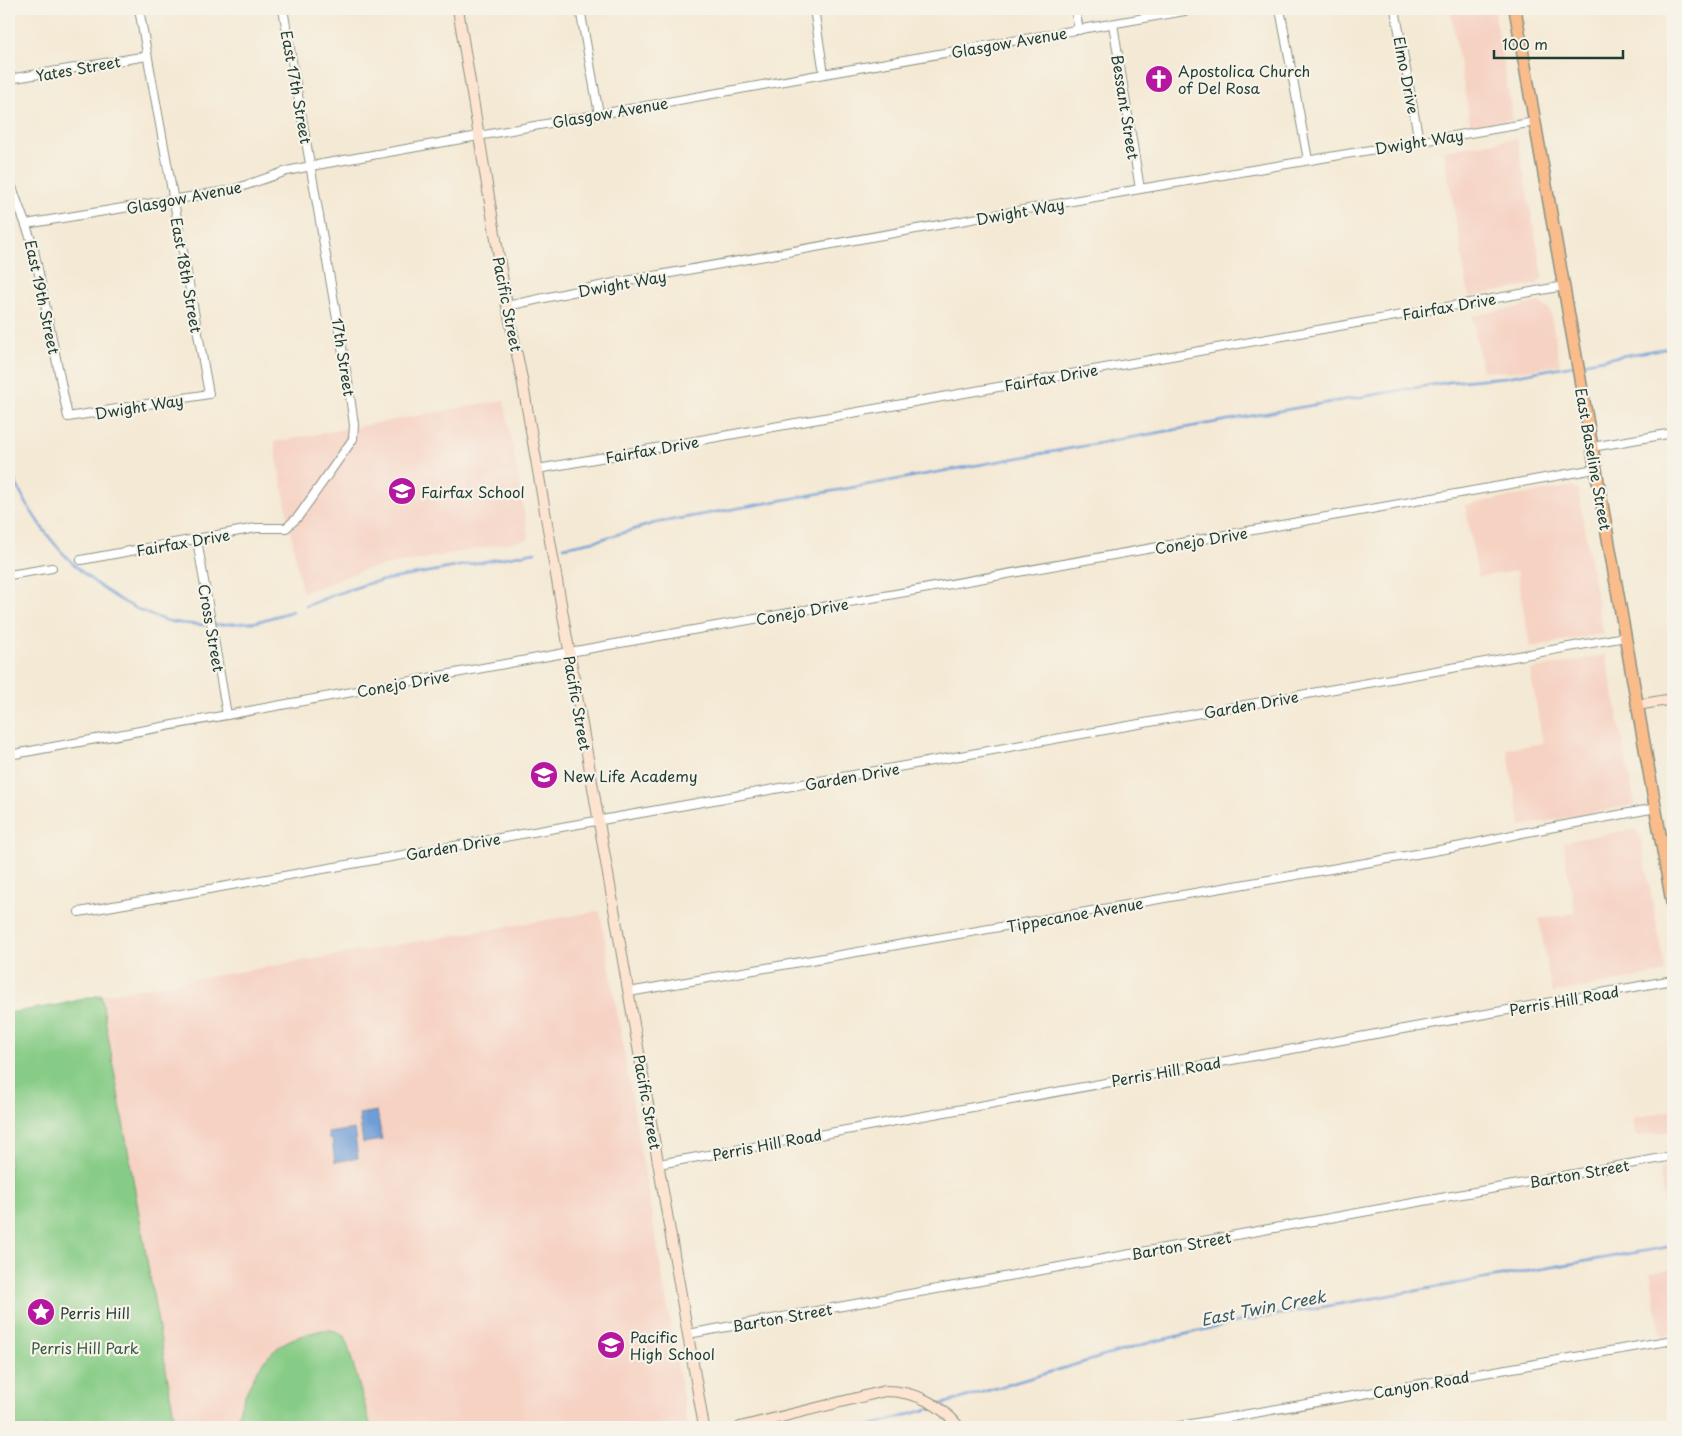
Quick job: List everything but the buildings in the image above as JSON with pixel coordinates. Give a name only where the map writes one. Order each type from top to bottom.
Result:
[{"type":"main road","name":"East Baseline Street","points":[[1515,9],[1673,908]]},
{"type":"street","name":"East 18th Street","points":[[139,9],[209,394]]},
{"type":"street","name":"East 17th Street","points":[[283,9],[312,166]]},
{"type":"street","name":"Pacific Street","points":[[458,9],[507,306],[522,379],[570,652],[704,1427]]},
{"type":"street","points":[[580,9],[599,114]]},
{"type":"street","points":[[814,9],[824,74]]},
{"type":"street","points":[[1075,9],[1079,30]]},
{"type":"street","name":"Glasgow Avenue","points":[[26,224],[232,190],[287,171],[312,166],[1196,9]]},
{"type":"street","points":[[1280,9],[1308,160]]},
{"type":"street","name":"Elmo Drive","points":[[1395,9],[1420,141]]},
{"type":"street","name":"Bessant Street","points":[[1113,24],[1140,189]]},
{"type":"street","name":"Yates Street","points":[[9,79],[147,56]]},
{"type":"street","name":"Dwight Way","points":[[507,306],[590,288],[1140,189],[1535,122]]},
{"type":"street","name":"17th Street","points":[[286,528],[298,517],[353,439],[354,426],[312,166]]},
{"type":"street","name":"East 19th Street","points":[[9,179],[33,245],[68,417]]},
{"type":"street","name":"Fairfax Drive","points":[[538,470],[1564,286]]},
{"type":"street","name":"Dwight Way","points":[[68,417],[209,394]]},
{"type":"street","points":[[1592,447],[1673,432]]},
{"type":"street","name":"Conejo Drive","points":[[9,755],[570,652],[1596,469]]},
{"type":"street","name":"Fairfax Drive","points":[[81,560],[256,528],[286,528]]},
{"type":"street","name":"Cross Street","points":[[196,540],[228,716]]},
{"type":"street","points":[[9,575],[52,568]]},
{"type":"street","name":"Garden Drive","points":[[79,912],[1625,637]]},
{"type":"street","points":[[1637,705],[1673,699]]},
{"type":"street","name":"Tippecanoe Avenue","points":[[628,992],[1434,851],[1656,808]]},
{"type":"street","name":"Perris Hill Road","points":[[659,1164],[1673,980]]},
{"type":"street","name":"Barton Street","points":[[688,1334],[1673,1156]]},
{"type":"street","name":"Canyon Road","points":[[1174,1427],[1671,1341]]},
{"type":"street","points":[[740,1427],[885,1390],[913,1394],[932,1404],[954,1422]]},
{"type":"shaded area","points":[[1450,9],[1494,9],[1513,120],[1471,127]]},
{"type":"shaded area","points":[[1517,138],[1543,276],[1538,284],[1469,297],[1444,151]]},
{"type":"shaded area","points":[[1539,302],[1550,310],[1560,365],[1508,372],[1482,370],[1472,316]]},
{"type":"shaded area","name":"Fairfax School","points":[[504,400],[529,539],[364,570],[302,593],[274,442]]},
{"type":"shaded area","points":[[1573,486],[1578,490],[1603,634],[1530,647],[1517,571],[1478,577],[1465,505]]},
{"type":"shaded area","points":[[1606,655],[1635,805],[1521,826],[1507,749],[1543,743],[1530,670]]},
{"type":"shaded area","points":[[1634,829],[1640,835],[1665,970],[1663,973],[1552,993],[1539,919],[1575,913],[1563,842]]},
{"type":"shaded area","name":"Pacific High School","points":[[600,911],[688,1427],[176,1427],[101,995]]},
{"type":"shaded area","points":[[1673,1110],[1673,1130],[1636,1137],[1633,1118]]},
{"type":"shaded area","points":[[1673,1167],[1673,1233],[1670,1234],[1659,1170]]},
{"type":"shaded area","points":[[1673,1269],[1673,1334],[1661,1336],[1650,1272]]},
{"type":"green space","name":"Perris Hill Park","points":[[101,995],[176,1427],[9,1427],[9,1013],[58,1005]]},
{"type":"green space","points":[[331,1330],[345,1336],[371,1427],[234,1427],[252,1379],[267,1358],[286,1342],[299,1336]]},
{"type":"water","points":[[377,1111],[382,1140],[363,1143],[359,1114]]},
{"type":"water","points":[[354,1129],[358,1158],[335,1162],[332,1139],[329,1139],[328,1133]]},
{"type":"waterway","points":[[1581,363],[1673,347]]},
{"type":"waterway","points":[[564,547],[599,540],[655,523],[1273,412],[1449,382],[1506,377],[1574,365]]},
{"type":"waterway","points":[[9,468],[28,507],[40,525],[52,542],[82,572],[117,598],[137,609],[173,622],[204,625]]},
{"type":"waterway","points":[[306,606],[370,583],[535,552]]},
{"type":"waterway","points":[[214,625],[256,622],[293,611]]},
{"type":"waterway","name":"East Twin Creek","points":[[939,1405],[1152,1342],[1242,1321],[1673,1246]]},
{"type":"waterway","name":"East Twin Creek","points":[[866,1427],[932,1408]]},
{"type":"place","name":"Apostolica Church of Del Rosa","points":[[1159,79]]},
{"type":"place","name":"Fairfax School","points":[[402,491]]},
{"type":"place","name":"New Life Academy","points":[[544,775]]},
{"type":"place","name":"Perris Hill","points":[[41,1312]]},
{"type":"place","name":"Pacific High School","points":[[611,1345]]}]
